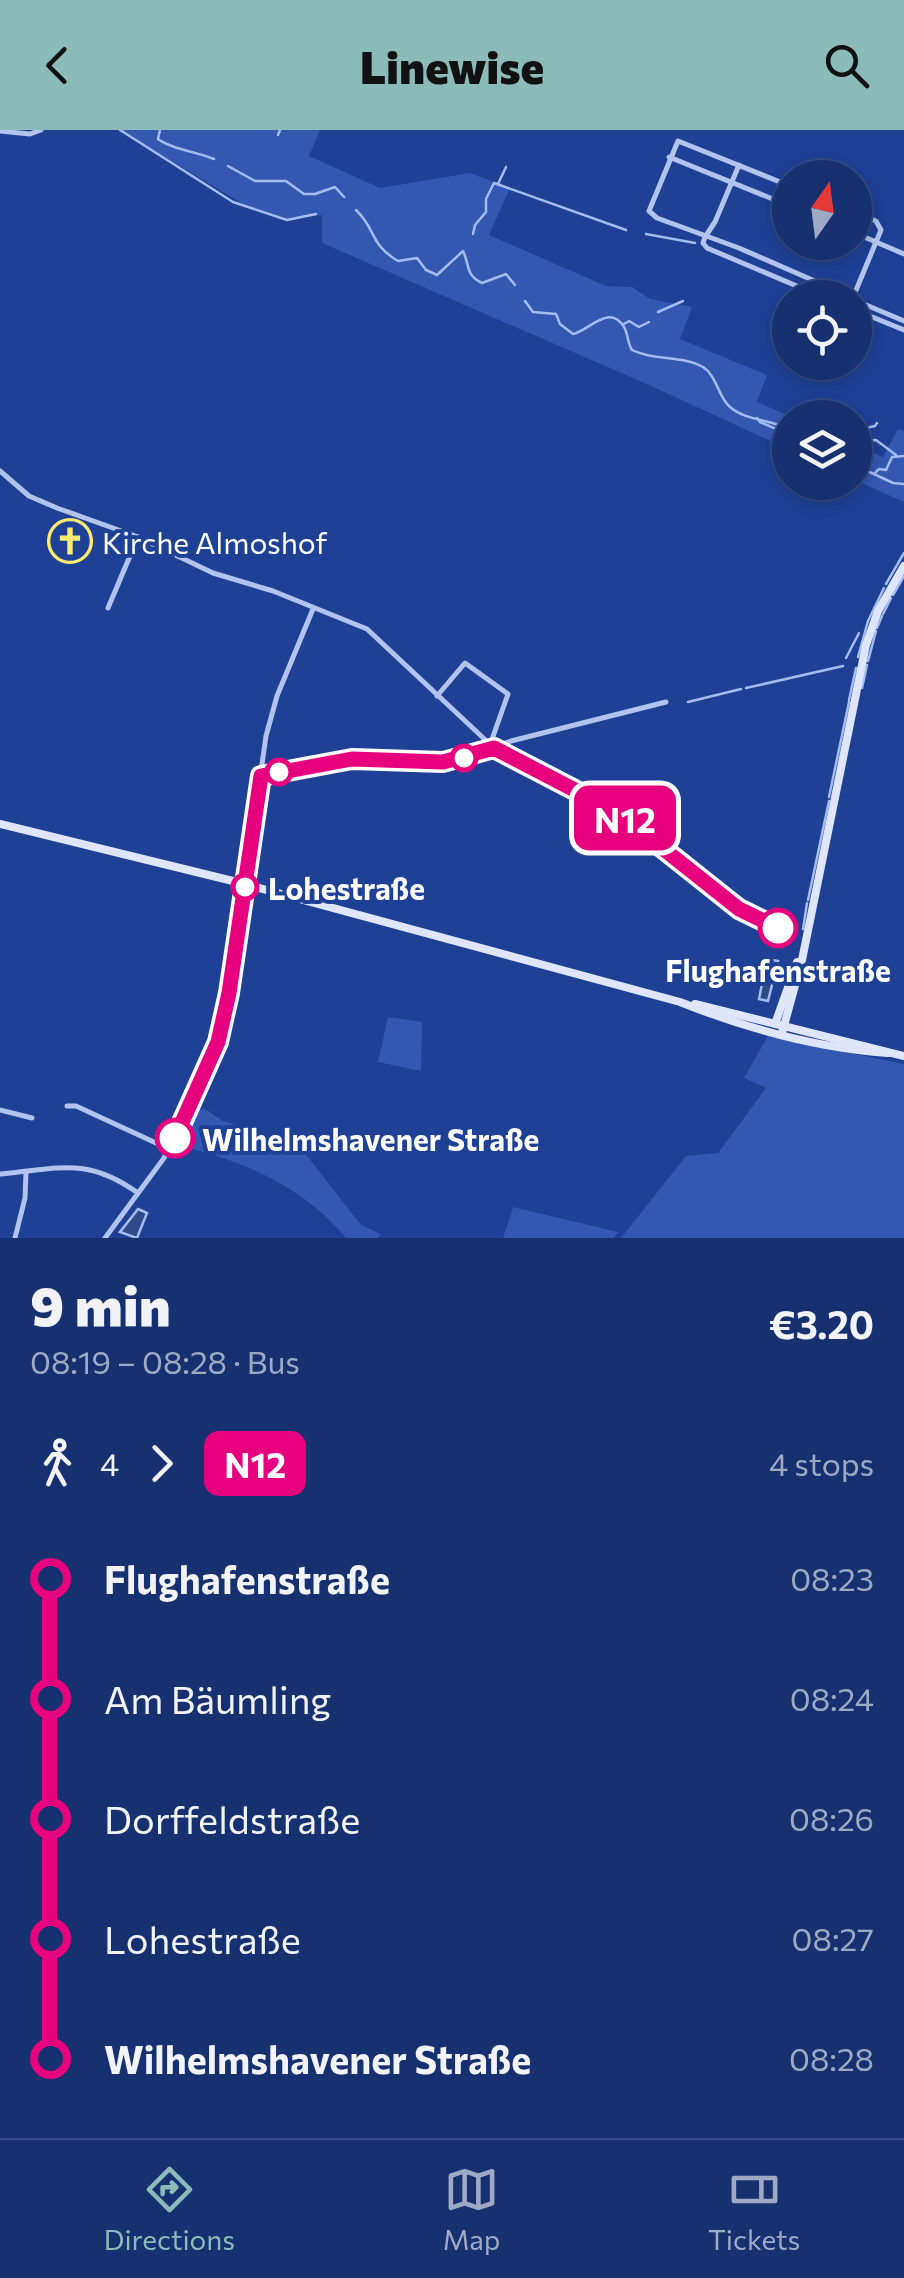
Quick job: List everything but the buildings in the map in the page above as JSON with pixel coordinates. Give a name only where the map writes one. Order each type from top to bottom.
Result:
[{"type":"main road","points":[[779,1028],[803,948],[866,645],[878,611],[904,566]]},
{"type":"main road","points":[[0,824],[245,884],[779,1028],[904,1056]]},
{"type":"street","points":[[0,131],[30,134],[41,130]]},
{"type":"street","points":[[772,179],[676,142],[649,212],[813,280]]},
{"type":"street","points":[[669,157],[772,199]]},
{"type":"street","points":[[739,165],[703,244],[782,280]]},
{"type":"street","points":[[860,280],[880,225],[872,221]]},
{"type":"street","points":[[872,240],[904,254]]},
{"type":"street","points":[[872,307],[904,321]]},
{"type":"street","points":[[872,317],[904,330]]},
{"type":"street","points":[[0,471],[29,496],[138,536],[213,572],[273,591],[367,629],[492,746]]},
{"type":"street","points":[[108,608],[138,536]]},
{"type":"street","points":[[245,884],[261,760],[277,696],[313,609]]},
{"type":"street","points":[[437,696],[465,663],[508,694],[492,746]]},
{"type":"street","points":[[261,776],[352,759],[443,762],[666,702]]},
{"type":"street","points":[[105,1238],[170,1148],[197,1090]]},
{"type":"street","points":[[68,1106],[76,1106],[170,1148]]},
{"type":"street","points":[[0,1110],[32,1118]]},
{"type":"street","points":[[0,1174],[85,1168],[108,1174],[138,1193]]},
{"type":"street","points":[[15,1238],[27,1185],[26,1172]]},
{"type":"shaded area","points":[[120,130],[320,130],[309,156],[380,188],[470,173],[510,188],[489,235],[606,286],[632,287],[650,299],[692,307],[680,339],[767,375],[757,402],[772,408],[772,442],[322,243],[322,215],[288,219],[243,204]]},
{"type":"shaded area","points":[[898,429],[904,431],[904,502],[872,488],[872,452],[883,457]]},
{"type":"shaded area","points":[[767,959],[778,961],[768,1001],[759,999]]},
{"type":"shaded area","points":[[388,1017],[422,1022],[421,1071],[378,1062]]},
{"type":"shaded area","points":[[768,1036],[904,1064],[904,1238],[621,1238],[686,1156],[718,1153],[766,1088],[744,1078]]},
{"type":"shaded area","points":[[205,1109],[223,1121],[301,1148],[361,1225],[381,1234],[378,1238],[346,1238],[310,1203],[269,1177],[224,1158],[176,1145],[193,1111]]},
{"type":"shaded area","points":[[513,1207],[618,1232],[614,1238],[503,1238]]},
{"type":"shaded area","points":[[138,1209],[147,1213],[137,1238],[120,1232]]},
{"type":"waterway","points":[[120,130],[233,202],[287,220],[316,214]]},
{"type":"waterway","points":[[160,130],[158,139],[163,142],[214,159]]},
{"type":"waterway","points":[[278,135],[280,130]]},
{"type":"waterway","points":[[228,166],[255,181],[286,181],[304,194],[335,187],[344,197]]},
{"type":"waterway","points":[[498,184],[506,167]]},
{"type":"waterway","points":[[473,234],[486,212],[486,199],[494,183],[626,230]]},
{"type":"waterway","points":[[356,210],[382,249],[398,261],[417,258],[426,270],[437,275],[463,251],[470,273],[477,280],[482,283],[506,274],[515,285]]},
{"type":"waterway","points":[[646,234],[695,243]]},
{"type":"waterway","points":[[525,301],[533,312],[556,314],[560,324],[573,334],[605,318],[618,320],[632,350],[703,367],[730,407],[772,423]]},
{"type":"waterway","points":[[658,312],[683,301]]},
{"type":"waterway","points":[[624,324],[629,321],[639,327],[649,322]]},
{"type":"waterway","points":[[757,418],[772,427]]},
{"type":"waterway","points":[[877,423],[866,428],[862,441],[876,440],[896,455]]},
{"type":"waterway","points":[[872,473],[886,470],[892,457],[904,456]]},
{"type":"waterway","points":[[874,474],[904,484]]},
{"type":"waterway","points":[[886,584],[904,553]]},
{"type":"waterway","points":[[893,595],[904,576]]},
{"type":"waterway","points":[[858,657],[868,621],[884,588]]},
{"type":"waterway","points":[[883,614],[891,598]]},
{"type":"waterway","points":[[877,628],[882,616]]},
{"type":"waterway","points":[[868,661],[876,631]]},
{"type":"waterway","points":[[846,658],[859,633]]},
{"type":"waterway","points":[[862,688],[867,665]]},
{"type":"waterway","points":[[746,688],[843,666]]},
{"type":"waterway","points":[[849,700],[856,668]]},
{"type":"waterway","points":[[688,702],[741,689]]},
{"type":"waterway","points":[[829,797],[849,702]]},
{"type":"waterway","points":[[808,900],[829,801]]},
{"type":"waterway","points":[[803,929],[807,903]]},
{"type":"bus line","name":"N12","points":[[175,1138],[218,1042],[229,993],[261,776],[352,759],[443,762],[494,748],[617,812],[739,909],[778,928]]},
{"type":"place","name":"Kirche Almoshof","points":[[70,541]]},
{"type":"place","name":"Lohestraße","points":[[245,887]]},
{"type":"place","name":"Flughafenstraße","points":[[778,928]]},
{"type":"place","name":"Wilhelmshavener Straße","points":[[175,1138]]}]
